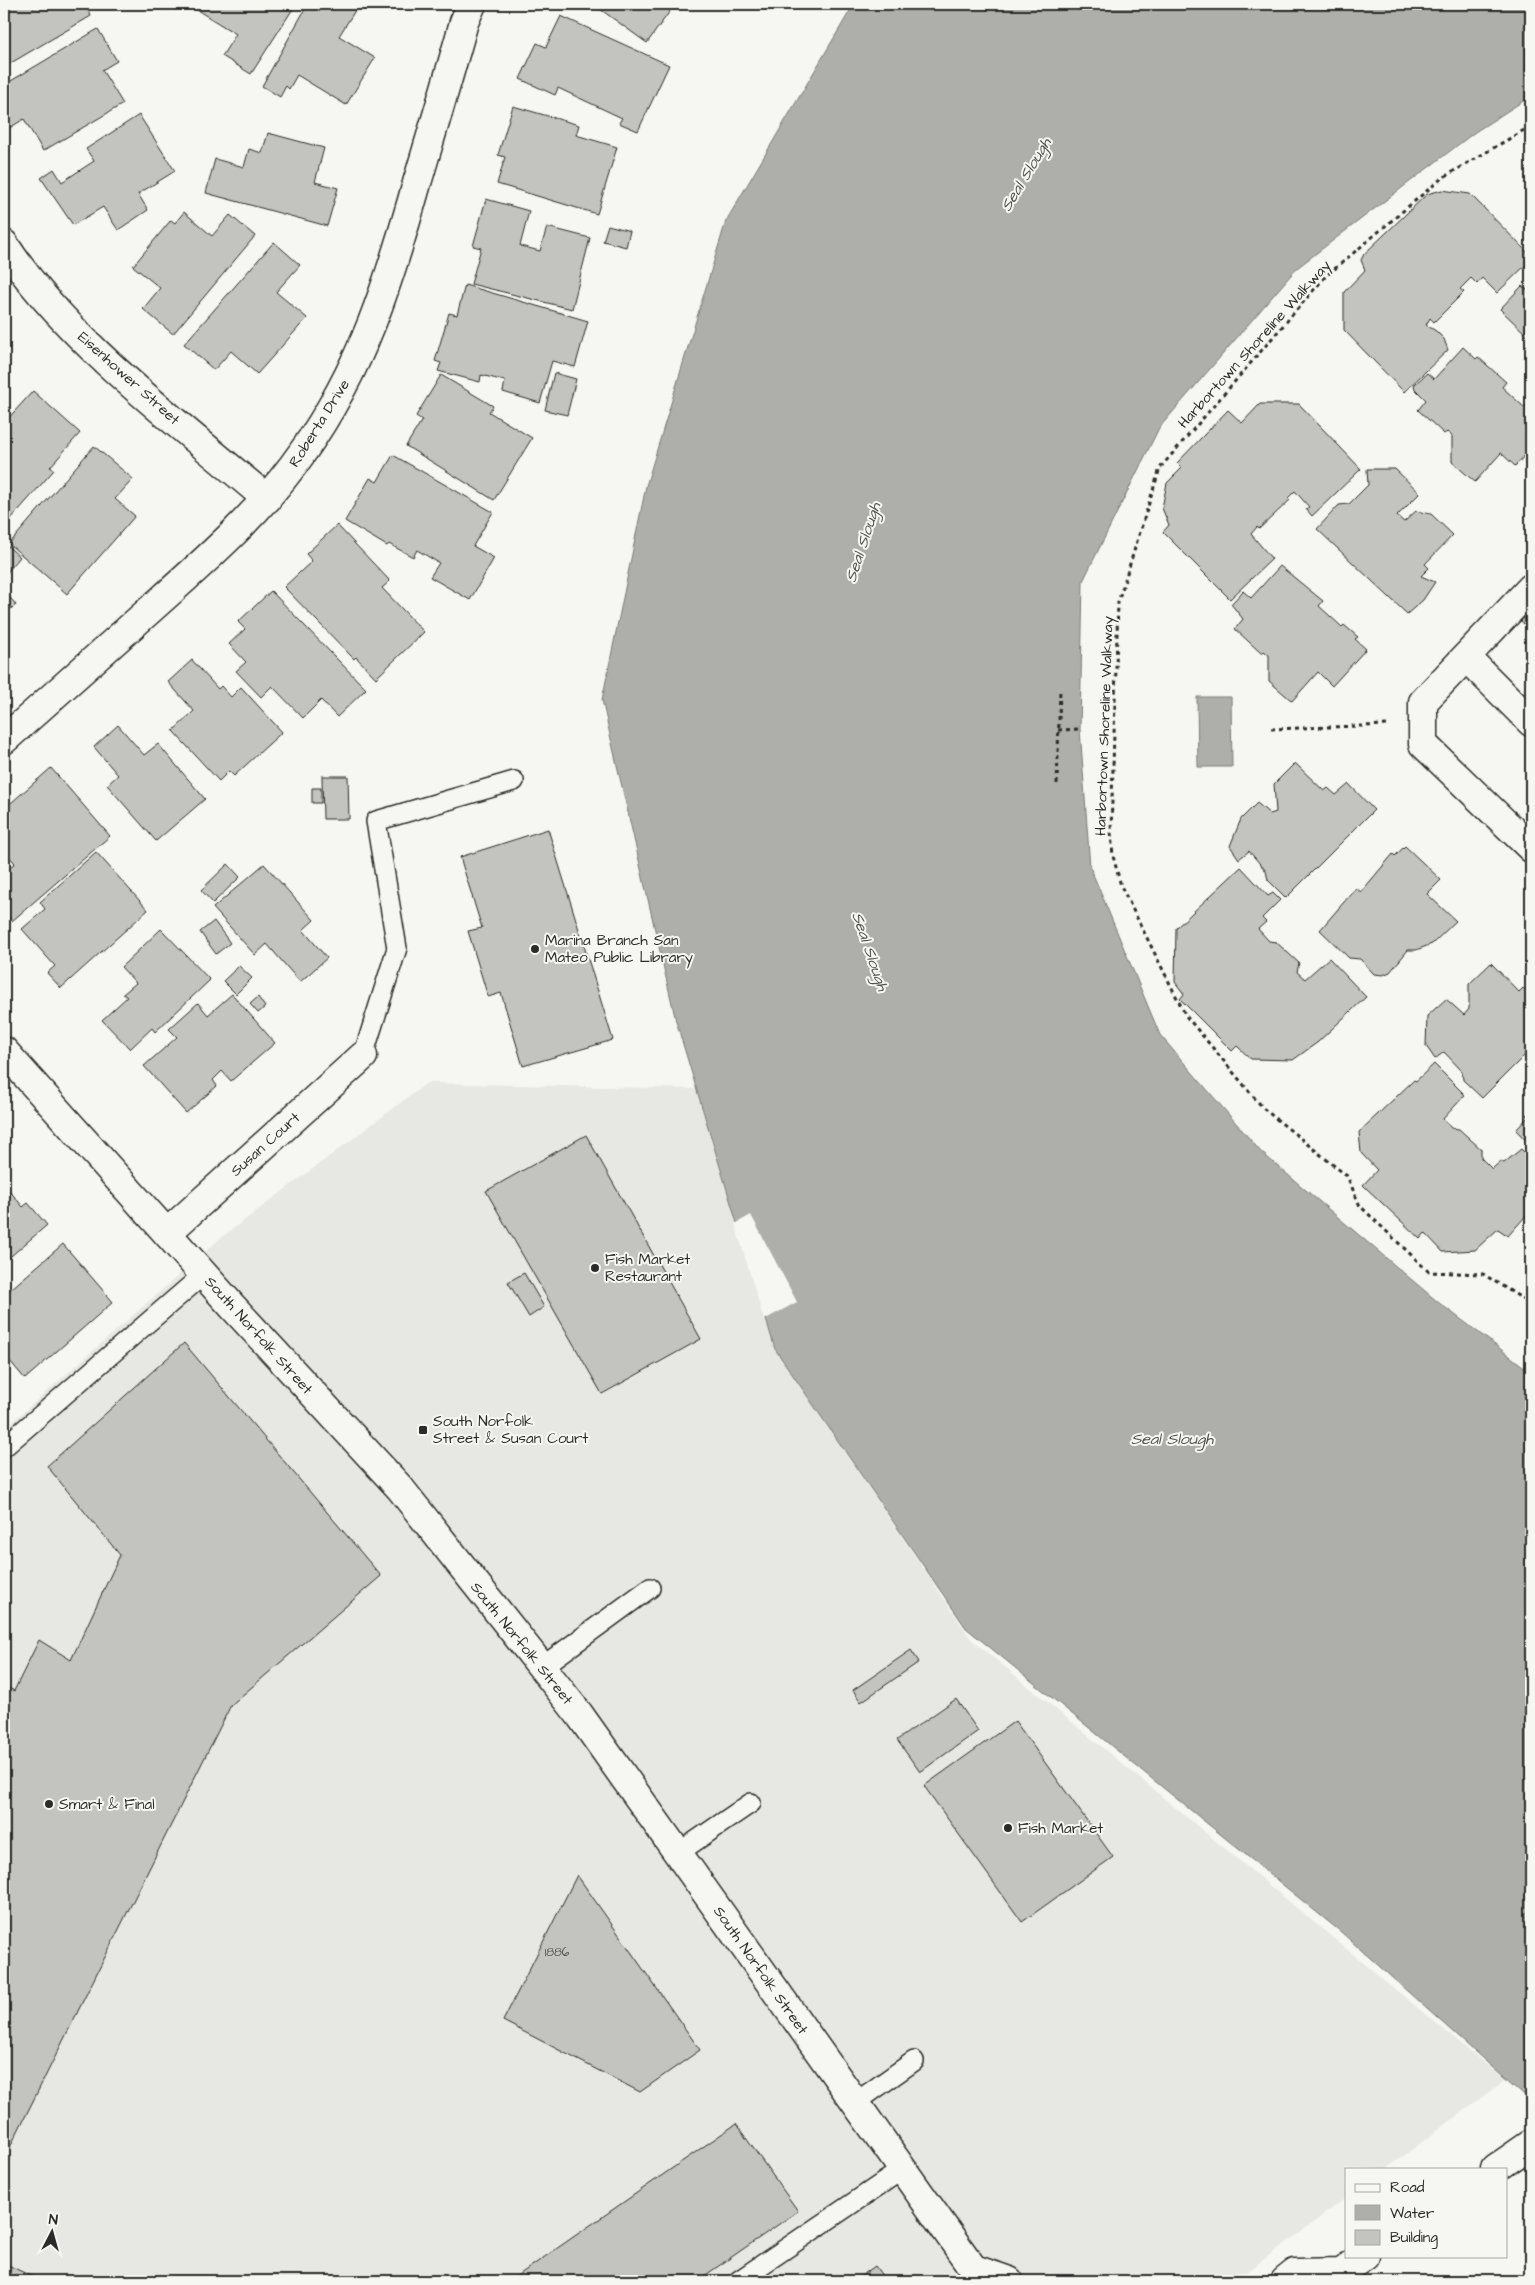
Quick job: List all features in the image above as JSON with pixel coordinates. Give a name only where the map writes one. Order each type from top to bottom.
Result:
[{"type":"street","name":"Roberta Drive","points":[[4,740],[184,580],[266,499],[302,454],[331,408],[354,365],[376,315],[393,267],[464,22],[472,4]]},
{"type":"street","name":"Eisenhower Street","points":[[4,244],[54,308],[106,361],[266,499]]},
{"type":"street","points":[[1531,588],[1424,702],[1423,724],[1423,744],[1531,848]]},
{"type":"street","points":[[1466,657],[1531,722]]},
{"type":"street","name":"South Norfolk Street","points":[[4,1051],[204,1274],[400,1488],[461,1568],[579,1714],[977,2277]]},
{"type":"street","name":"Susan Court","points":[[167,1233],[363,1056]]},
{"type":"street","points":[[1496,2168],[1531,2144]]},
{"type":"street","points":[[1285,2281],[1295,2273],[1339,2277],[1362,2258]]},
{"type":"street","points":[[977,2277],[1009,2281]]},
{"type":"lane","points":[[363,1056],[397,948],[376,821],[514,781]]},
{"type":"lane","points":[[4,1447],[204,1274]]},
{"type":"lane","points":[[542,1667],[650,1588]]},
{"type":"lane","points":[[678,1853],[751,1803]]},
{"type":"lane","points":[[855,2103],[914,2061]]},
{"type":"lane","points":[[738,2281],[903,2170]]},
{"type":"path","name":"Harbortown Shoreline Walkway","points":[[1531,126],[1442,178],[1325,277],[1160,468],[1118,602],[1111,833],[1113,856],[1122,886],[1186,1016],[1264,1109],[1347,1176],[1360,1206],[1428,1272],[1483,1274],[1531,1304]]},
{"type":"path","points":[[1057,784],[1060,689]]},
{"type":"path","points":[[1271,729],[1423,724]]},
{"type":"path","points":[[1058,730],[1080,729]]},
{"type":"shaded area","points":[[427,1083],[696,1089],[775,1349],[971,1639],[1505,2080],[1387,2168],[1345,2168],[1345,2199],[1247,2272],[1080,2276],[1072,2281],[4,2281],[4,1429],[222,1237]]},
{"type":"water","name":"Seal Slough","points":[[854,4],[1531,4],[1531,96],[1475,132],[1297,268],[1159,428],[1083,581],[1080,729],[1090,867],[1160,1035],[1261,1152],[1438,1302],[1531,1372],[1531,2102],[1341,1932],[966,1628],[775,1349],[676,1021],[602,700],[646,486],[726,221]]},
{"type":"water","points":[[1197,697],[1231,697],[1232,767],[1198,767]]},
{"type":"pier","points":[[751,1215],[797,1302],[764,1320],[735,1224]]},
{"type":"building","points":[[4,4],[31,4],[33,8],[40,4],[84,4],[91,16],[4,67]]},
{"type":"building","points":[[194,4],[296,4],[251,74],[222,56],[236,34],[192,7]]},
{"type":"building","points":[[308,4],[359,4],[339,36],[375,58],[346,105],[297,75],[289,89],[286,86],[280,97],[262,86]]},
{"type":"building","points":[[593,4],[675,4],[647,43]]},
{"type":"building","points":[[561,16],[669,65],[638,131],[619,123],[622,118],[558,88],[555,95],[520,79],[537,43],[546,47]]},
{"type":"building","points":[[98,29],[117,61],[102,70],[123,104],[43,151],[24,119],[6,130],[4,127],[4,85]]},
{"type":"building","points":[[513,106],[579,125],[576,135],[617,147],[597,214],[497,184],[505,157],[498,155]]},
{"type":"building","points":[[139,115],[175,171],[138,194],[148,210],[118,230],[103,207],[73,225],[41,178],[54,169],[62,182],[94,161],[86,149]]},
{"type":"building","points":[[268,133],[324,148],[315,182],[338,188],[327,226],[206,193],[215,159],[244,167],[249,149],[262,153]]},
{"type":"building","points":[[1442,190],[1470,194],[1531,256],[1531,260],[1497,293],[1482,278],[1477,284],[1471,278],[1460,289],[1464,292],[1434,322],[1430,318],[1426,325],[1444,339],[1448,350],[1404,392],[1344,330],[1344,292],[1365,270],[1361,260],[1364,254],[1427,194]]},
{"type":"building","points":[[486,199],[529,211],[520,246],[540,251],[547,227],[590,238],[572,309],[471,284],[481,248],[473,246]]},
{"type":"building","points":[[184,212],[212,236],[230,215],[255,236],[173,334],[143,309],[160,288],[133,266],[171,220],[175,223]]},
{"type":"building","points":[[608,225],[630,231],[626,247],[603,241]]},
{"type":"building","points":[[274,242],[300,265],[276,292],[307,318],[257,374],[231,351],[214,370],[184,344]]},
{"type":"building","points":[[465,285],[588,321],[575,367],[552,361],[540,403],[503,392],[505,381],[481,375],[480,382],[438,371],[441,363],[435,361],[449,313],[457,315]]},
{"type":"building","points":[[1531,285],[1531,339],[1500,309],[1522,286],[1527,290]]},
{"type":"building","points":[[1463,347],[1476,359],[1478,357],[1506,382],[1502,387],[1525,408],[1526,405],[1531,409],[1531,449],[1515,466],[1501,453],[1475,482],[1452,462],[1452,436],[1447,432],[1444,434],[1418,410],[1426,400],[1415,389],[1414,385],[1427,373],[1434,379]]},
{"type":"building","points":[[554,373],[576,379],[567,415],[545,410]]},
{"type":"building","points":[[441,375],[493,406],[489,412],[532,438],[494,500],[406,446],[422,420],[416,416]]},
{"type":"building","points":[[33,391],[80,433],[50,467],[54,470],[10,520],[4,514],[4,423]]},
{"type":"building","points":[[1260,404],[1299,404],[1361,469],[1312,516],[1306,509],[1309,507],[1295,491],[1288,498],[1290,500],[1259,529],[1257,527],[1251,534],[1272,559],[1230,599],[1163,532],[1169,525],[1162,508],[1167,483],[1182,468],[1177,463],[1228,410],[1242,423]]},
{"type":"building","points":[[94,446],[133,479],[115,499],[135,516],[67,594],[9,544]]},
{"type":"building","points":[[393,455],[493,512],[473,546],[494,558],[470,600],[430,577],[439,563],[417,550],[413,557],[389,544],[387,546],[345,521],[370,478],[377,482]]},
{"type":"building","points":[[1367,469],[1395,469],[1420,493],[1397,516],[1404,522],[1416,511],[1431,514],[1453,535],[1425,564],[1429,568],[1421,576],[1435,582],[1423,600],[1407,614],[1317,529],[1339,505],[1349,504],[1368,485]]},
{"type":"building","points":[[337,525],[390,581],[382,588],[424,632],[376,678],[356,657],[354,659],[284,587],[312,561],[306,554]]},
{"type":"building","points":[[4,543],[20,557],[4,576]]},
{"type":"building","points":[[1280,566],[1323,601],[1319,606],[1342,627],[1344,625],[1358,637],[1355,639],[1366,649],[1332,686],[1318,672],[1292,701],[1269,681],[1269,655],[1264,651],[1262,654],[1235,629],[1243,619],[1231,604],[1243,591],[1251,598]]},
{"type":"building","points":[[4,590],[16,605],[5,613],[4,612]]},
{"type":"building","points":[[271,591],[366,689],[337,717],[321,700],[303,718],[272,686],[261,697],[236,671],[246,662],[229,644],[245,629],[238,622]]},
{"type":"building","points":[[1531,610],[1531,631],[1521,621]]},
{"type":"building","points":[[192,660],[218,689],[221,686],[231,697],[241,687],[282,732],[234,776],[229,771],[219,781],[173,731],[194,711],[168,682]]},
{"type":"building","points":[[118,725],[144,755],[158,744],[205,799],[156,841],[107,785],[118,775],[94,747]]},
{"type":"building","points":[[1295,763],[1324,791],[1328,788],[1336,795],[1349,784],[1374,810],[1286,898],[1268,880],[1266,871],[1249,851],[1239,859],[1230,846],[1241,819],[1257,803],[1270,814],[1276,812],[1274,784]]},
{"type":"building","points":[[51,768],[110,836],[12,921],[4,912],[4,873],[15,863],[4,851],[4,809]]},
{"type":"building","points":[[322,776],[348,776],[349,819],[323,819]]},
{"type":"building","points":[[312,788],[321,788],[321,803],[312,803]]},
{"type":"building","points":[[548,829],[613,1040],[523,1066],[501,993],[488,997],[468,931],[482,928],[460,857]]},
{"type":"building","points":[[1405,846],[1441,880],[1427,894],[1456,921],[1432,944],[1416,950],[1408,950],[1390,972],[1383,975],[1374,974],[1360,959],[1349,958],[1320,930],[1356,888],[1361,892],[1393,854],[1395,856]]},
{"type":"building","points":[[96,852],[148,910],[61,988],[47,973],[55,966],[22,929],[45,909],[40,902]]},
{"type":"building","points":[[228,864],[240,877],[213,903],[201,890]]},
{"type":"building","points":[[264,864],[314,920],[303,930],[327,958],[300,982],[267,944],[255,955],[213,908]]},
{"type":"building","points":[[1241,867],[1268,896],[1273,893],[1280,900],[1262,918],[1266,922],[1258,929],[1269,941],[1276,942],[1299,963],[1297,972],[1305,979],[1329,958],[1366,997],[1318,1042],[1293,1060],[1251,1059],[1237,1046],[1232,1051],[1180,999],[1184,994],[1175,982],[1176,928]]},
{"type":"building","points":[[214,921],[230,943],[216,954],[200,932]]},
{"type":"building","points":[[161,929],[210,980],[155,1032],[152,1028],[130,1049],[102,1020],[127,997],[123,994],[136,983],[121,967]]},
{"type":"building","points":[[1491,963],[1519,992],[1523,988],[1531,996],[1531,1049],[1482,1098],[1463,1080],[1462,1071],[1444,1052],[1435,1059],[1426,1046],[1427,1016],[1446,999],[1464,1015],[1469,1009],[1469,984]]},
{"type":"building","points":[[239,966],[252,978],[236,994],[223,981]]},
{"type":"building","points":[[232,994],[275,1043],[231,1081],[222,1071],[213,1080],[217,1086],[186,1113],[144,1066],[177,1037],[169,1029],[198,1003],[208,1015]]},
{"type":"building","points":[[258,997],[265,1007],[258,1013],[250,1004]]},
{"type":"building","points":[[1434,1064],[1465,1095],[1443,1119],[1451,1128],[1459,1129],[1481,1149],[1481,1158],[1492,1169],[1501,1161],[1504,1163],[1521,1149],[1531,1159],[1531,1210],[1508,1236],[1498,1229],[1475,1250],[1443,1252],[1425,1233],[1420,1239],[1363,1185],[1377,1170],[1361,1153],[1359,1132],[1414,1080],[1416,1081]]},
{"type":"building","points":[[1531,1110],[1531,1146],[1516,1130],[1528,1117],[1526,1115]]},
{"type":"building","points":[[586,1135],[701,1339],[602,1394],[486,1191]]},
{"type":"building","points":[[4,1184],[23,1207],[28,1203],[47,1225],[4,1262]]},
{"type":"building","points":[[63,1244],[113,1302],[25,1379],[4,1354],[4,1295]]},
{"type":"building","points":[[524,1273],[544,1307],[529,1317],[508,1282]]},
{"type":"building","points":[[184,1343],[381,1576],[231,1705],[4,2159],[4,1685],[14,1691],[39,1640],[71,1660],[120,1555],[47,1466]]},
{"type":"building","points":[[911,1650],[919,1662],[861,1702],[853,1690]]},
{"type":"building","points":[[956,1699],[978,1731],[920,1772],[897,1740]]},
{"type":"building","points":[[1015,1721],[1113,1857],[1022,1922],[924,1786]]},
{"type":"building","points":[[577,1875],[700,2050],[640,2092],[503,2021]]},
{"type":"building","points":[[736,2124],[798,2211],[697,2281],[510,2281]]},
{"type":"building","points":[[4,2263],[41,2281],[4,2281]]},
{"type":"building","points":[[875,2266],[886,2281],[854,2281]]},
{"type":"place","name":"Marina Branch San Mateo Public Library","points":[[535,949]]},
{"type":"place","name":"Fish Market Restaurant","points":[[595,1268]]},
{"type":"place","name":"South Norfolk Street & Susan Court","points":[[423,1430]]},
{"type":"place","name":"Smart & Final","points":[[49,1804]]},
{"type":"place","name":"Fish Market","points":[[1008,1828]]}]
